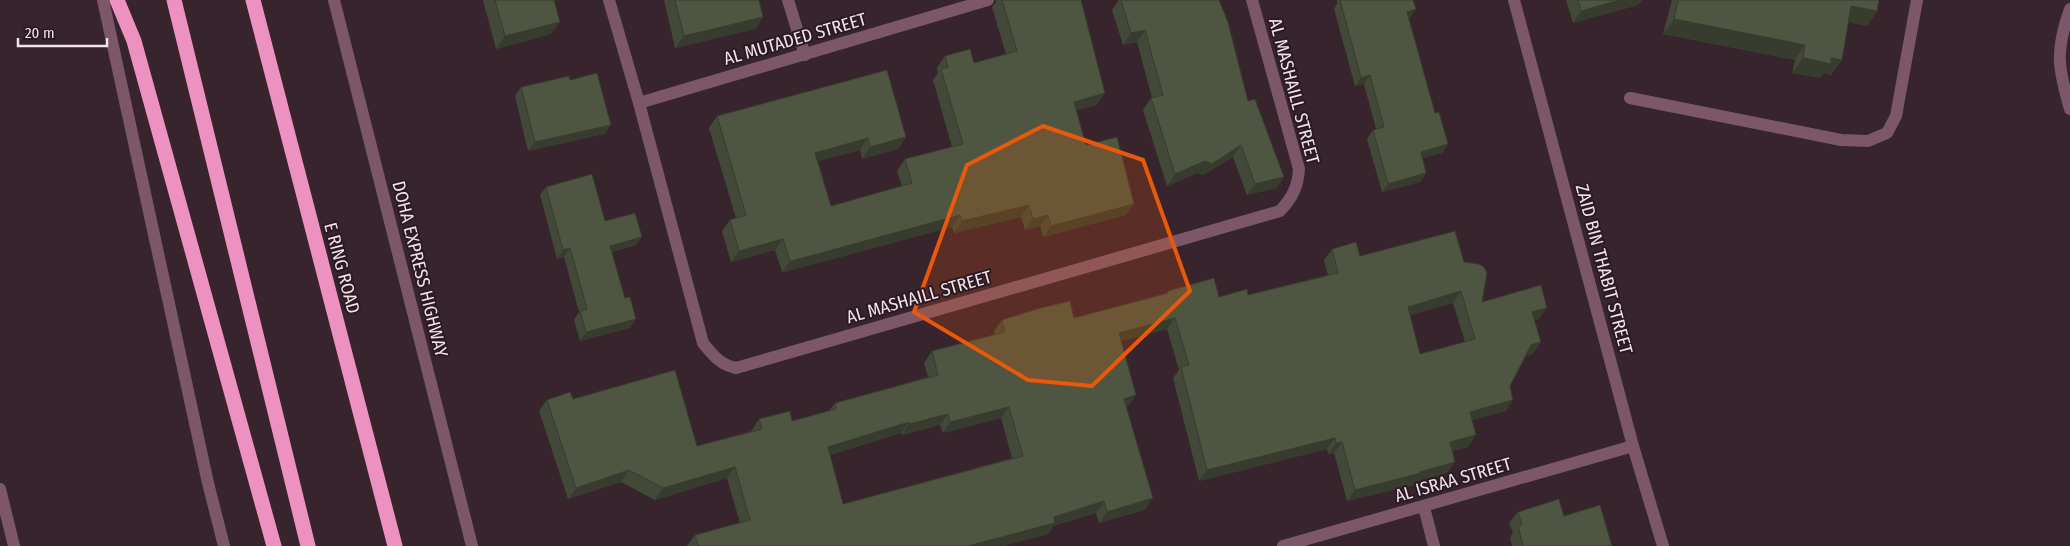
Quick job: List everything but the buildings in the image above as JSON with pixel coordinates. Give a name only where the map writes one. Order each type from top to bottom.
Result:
[{"type":"highway","points":[[116,0],[134,42],[274,546]]},
{"type":"highway","points":[[174,0],[308,546]]},
{"type":"highway","name":"E RING ROAD","points":[[253,0],[395,546]]},
{"type":"street","points":[[103,0],[208,483],[224,546]]},
{"type":"street","name":"DOHA EXPRESS HIGHWAY","points":[[334,0],[472,546]]},
{"type":"street","name":"AL MASHAILL STREET","points":[[609,0],[639,103],[703,343],[719,362],[736,368],[1280,211],[1291,199],[1298,185],[1299,169],[1252,0]]},
{"type":"street","points":[[788,0],[805,55]]},
{"type":"street","name":"AL MUTADED STREET","points":[[639,103],[988,0]]},
{"type":"street","name":"ZAID BIN THABIT STREET","points":[[1514,0],[1633,446],[1663,546]]},
{"type":"street","points":[[1630,98],[1841,140],[1868,141],[1887,133],[1896,116],[1917,0]]},
{"type":"street","points":[[2070,9],[2062,31],[2058,53],[2061,78],[2070,109]]},
{"type":"street","name":"AL ISRAA STREET","points":[[1283,546],[1633,446]]},
{"type":"street","points":[[0,489],[14,546]]},
{"type":"street","points":[[1424,507],[1434,546]]},
{"type":"highlighted area","points":[[1043,126],[1143,160],[1190,291],[1092,386],[1028,380],[914,312],[967,165]]}]
